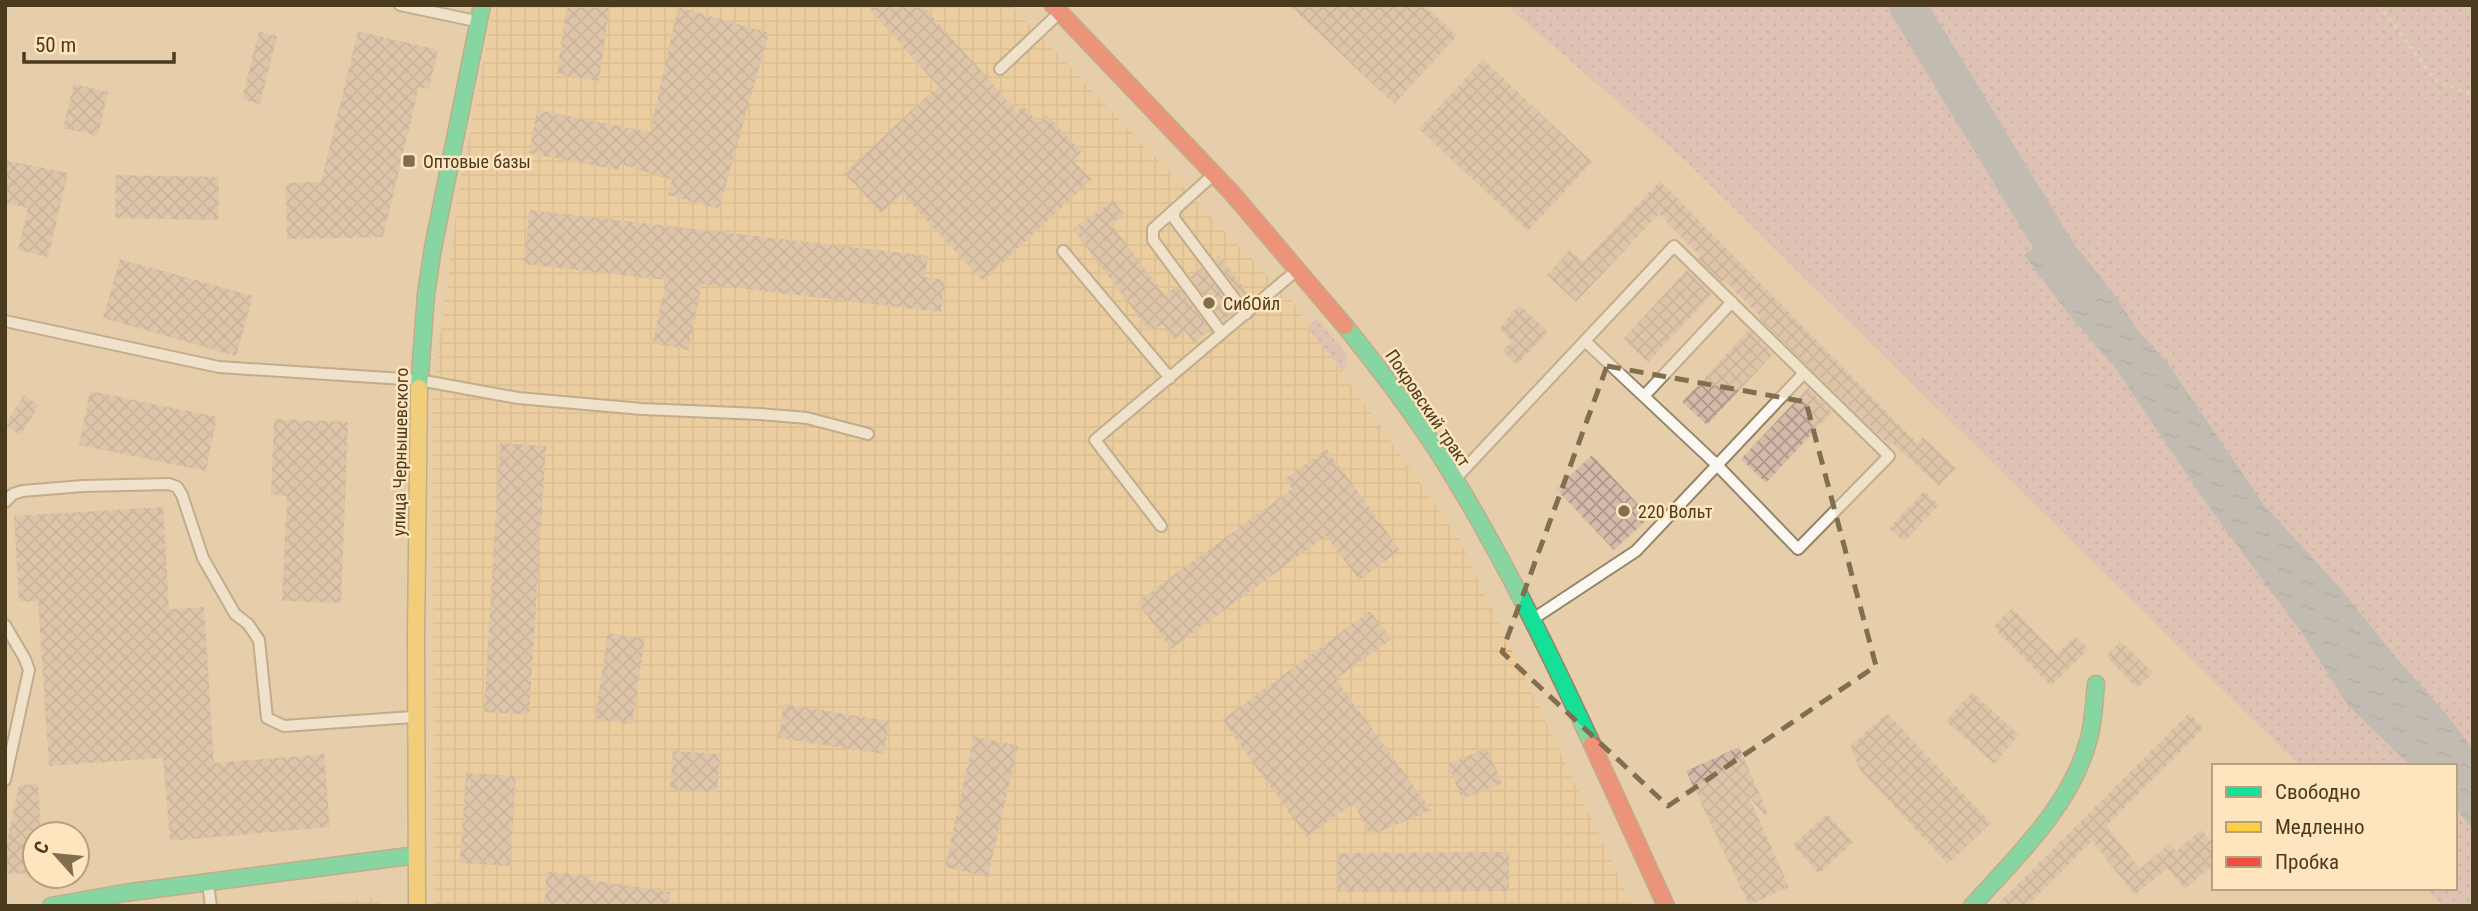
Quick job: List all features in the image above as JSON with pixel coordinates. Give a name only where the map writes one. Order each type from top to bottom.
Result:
[{"type":"main road","name":"улица Чернышевского","points":[[417,906],[419,380],[426,294],[433,248],[482,5]]},
{"type":"main road","name":"Покровский тракт","points":[[1060,8],[1299,268],[1363,346],[1440,456],[1509,575],[1666,906]]},
{"type":"main road","points":[[1972,906],[2044,824],[2077,773],[2089,740],[2096,684]]},
{"type":"main road","points":[[51,906],[124,893],[417,855]]},
{"type":"lane","points":[[400,5],[456,11],[478,22]]},
{"type":"lane","points":[[1000,69],[1060,8]]},
{"type":"lane","points":[[1215,174],[1153,229],[1153,240],[1222,333]]},
{"type":"lane","points":[[1176,208],[1173,217],[1245,314]]},
{"type":"lane","points":[[1454,480],[1674,246],[1889,456],[1798,549],[1717,465],[1585,341]]},
{"type":"lane","points":[[1063,251],[1170,377]]},
{"type":"lane","points":[[1161,526],[1095,440],[1299,268]]},
{"type":"lane","points":[[1644,396],[1732,302]]},
{"type":"lane","points":[[5,321],[219,367],[419,380],[518,398],[642,409],[807,418],[868,435]]},
{"type":"lane","points":[[1531,621],[1636,551],[1804,373]]},
{"type":"lane","points":[[5,502],[13,494],[22,491],[83,486],[169,484],[177,488],[182,495],[204,558],[235,614],[248,624],[259,640],[267,718],[284,726],[416,717]]},
{"type":"lane","points":[[5,625],[29,670],[5,780]]},
{"type":"lane","points":[[207,882],[211,906]]},
{"type":"path","points":[[2379,5],[2436,81],[2473,95]]},
{"type":"highlighted area","points":[[1607,366],[1806,402],[1876,666],[1668,806],[1502,652]]},
{"type":"shaded area","points":[[494,5],[1011,5],[1294,304],[1458,537],[1633,906],[434,906],[433,394],[459,191]]},
{"type":"shaded area","points":[[1506,5],[2473,5],[2473,906],[2443,906],[2427,890],[2457,890],[2457,764],[2298,764],[1684,159]]},
{"type":"shaded area","points":[[1314,320],[1318,320],[1348,356],[1343,372],[1308,328]]},
{"type":"shaded area","points":[[380,897],[380,906],[293,906]]},
{"type":"water","points":[[2058,231],[2081,252],[2138,331],[2166,361],[2264,505],[2338,586],[2403,666],[2449,717],[2473,752],[2473,829],[2457,810],[2457,764],[2409,764],[2348,706],[2302,633],[2213,513],[2114,366],[2065,310],[2024,255]]},
{"type":"building","points":[[567,5],[610,5],[599,81],[557,74]]},
{"type":"building","points":[[866,5],[922,5],[1017,111],[1023,106],[1039,123],[1047,115],[1082,152],[1073,160],[1092,179],[983,281],[902,194],[881,213],[844,173],[938,86]]},
{"type":"building","points":[[1289,5],[1424,5],[1457,36],[1394,104]]},
{"type":"building","points":[[678,7],[769,33],[719,209],[668,195],[672,180],[620,164],[619,170],[529,153],[537,110],[650,132]]},
{"type":"building","points":[[259,31],[277,36],[260,104],[242,99]]},
{"type":"building","points":[[358,31],[438,50],[429,89],[419,87],[383,237],[287,239],[286,183],[321,182]]},
{"type":"building","points":[[1483,59],[1592,162],[1528,231],[1419,129]]},
{"type":"building","points":[[74,84],[108,92],[98,136],[63,128]]},
{"type":"building","points":[[5,160],[68,173],[48,257],[18,250],[28,208],[5,203]]},
{"type":"building","points":[[116,175],[219,177],[218,220],[115,218]]},
{"type":"building","points":[[1660,181],[1917,443],[1923,437],[1956,468],[1939,486],[1891,442],[1889,445],[1760,319],[1724,280],[1722,282],[1698,259],[1700,256],[1659,214],[1576,302],[1547,275],[1570,250],[1583,262]]},
{"type":"building","points":[[1113,200],[1124,214],[1111,224],[1165,295],[1177,286],[1210,330],[1194,343],[1185,331],[1174,340],[1162,324],[1150,332],[1073,229]]},
{"type":"building","points":[[530,210],[928,256],[925,277],[945,280],[941,312],[702,284],[688,350],[653,343],[666,280],[523,264]]},
{"type":"building","points":[[1219,255],[1251,298],[1247,302],[1214,259]]},
{"type":"building","points":[[120,259],[253,296],[236,356],[103,318]]},
{"type":"building","points":[[1202,268],[1235,312],[1223,321],[1190,277]]},
{"type":"building","points":[[1687,270],[1712,294],[1648,362],[1623,339]]},
{"type":"building","points":[[1520,305],[1548,332],[1517,365],[1502,351],[1512,341],[1499,328]]},
{"type":"building","points":[[1749,330],[1773,354],[1707,425],[1682,402]]},
{"type":"building","points":[[1808,388],[1832,412],[1766,483],[1741,459]]},
{"type":"building","points":[[90,391],[217,417],[206,471],[79,445]]},
{"type":"building","points":[[24,395],[39,405],[20,435],[5,425]]},
{"type":"building","points":[[274,419],[348,422],[341,603],[282,601],[287,496],[271,495]]},
{"type":"building","points":[[500,443],[546,446],[529,715],[484,712]]},
{"type":"building","points":[[1327,449],[1400,550],[1359,580],[1326,536],[1171,649],[1137,602],[1292,489],[1285,479]]},
{"type":"building","points":[[1592,455],[1650,517],[1614,550],[1556,489]]},
{"type":"building","points":[[1924,491],[1939,505],[1904,542],[1889,528]]},
{"type":"building","points":[[163,507],[169,609],[204,607],[214,763],[324,754],[330,827],[170,841],[163,758],[49,766],[38,601],[19,602],[14,516]]},
{"type":"building","points":[[2012,608],[2057,654],[2075,636],[2089,649],[2051,686],[1993,627]]},
{"type":"building","points":[[1370,611],[1391,639],[1336,679],[1431,810],[1370,836],[1354,803],[1307,837],[1222,720]]},
{"type":"building","points":[[608,633],[645,639],[632,724],[595,719]]},
{"type":"building","points":[[2121,641],[2153,673],[2137,688],[2106,656]]},
{"type":"building","points":[[1972,692],[2019,735],[1994,764],[1946,721]]},
{"type":"building","points":[[784,704],[889,721],[884,754],[778,738]]},
{"type":"building","points":[[1887,713],[1991,823],[1948,864],[1860,770],[1850,746]]},
{"type":"building","points":[[2189,713],[2204,728],[2106,826],[2140,869],[2169,844],[2176,851],[2201,830],[2212,842],[2212,866],[2185,889],[2167,868],[2135,895],[2092,841],[2027,906],[1996,906]]},
{"type":"building","points":[[974,736],[1018,746],[988,877],[945,867]]},
{"type":"building","points":[[1739,747],[1768,813],[1765,815],[1749,797],[1789,887],[1749,905],[1686,771]]},
{"type":"building","points":[[1487,748],[1502,783],[1462,799],[1448,764]]},
{"type":"building","points":[[673,751],[720,754],[717,793],[670,789]]},
{"type":"building","points":[[466,773],[516,776],[510,866],[460,863]]},
{"type":"building","points":[[38,784],[40,820],[21,820],[21,873],[5,874],[5,851],[19,785]]},
{"type":"building","points":[[1827,814],[1853,842],[1819,874],[1793,845]]},
{"type":"building","points":[[1509,852],[1509,891],[1338,892],[1338,853]]},
{"type":"building","points":[[547,872],[589,875],[589,880],[670,892],[668,906],[544,906]]},
{"type":"waterway","points":[[1907,5],[2061,258],[2077,278]]},
{"type":"traffic: fast","points":[[419,388],[426,294],[433,248],[482,5]]},
{"type":"traffic: fast","points":[[1345,326],[1418,422],[1482,525],[1592,744]]},
{"type":"traffic: fast","points":[[1972,906],[2024,849],[2070,785],[2089,738],[2096,684]]},
{"type":"traffic: fast","points":[[51,906],[124,893],[417,855]]},
{"type":"traffic: slow","points":[[417,906],[419,388]]},
{"type":"traffic: jam","points":[[1053,5],[1232,193],[1345,326]]},
{"type":"traffic: jam","points":[[1592,744],[1666,906]]},
{"type":"place","name":"Оптовые базы","points":[[409,161]]},
{"type":"place","name":"СибОйл","points":[[1209,303]]},
{"type":"place","name":"220 Вольт","points":[[1624,511]]}]
